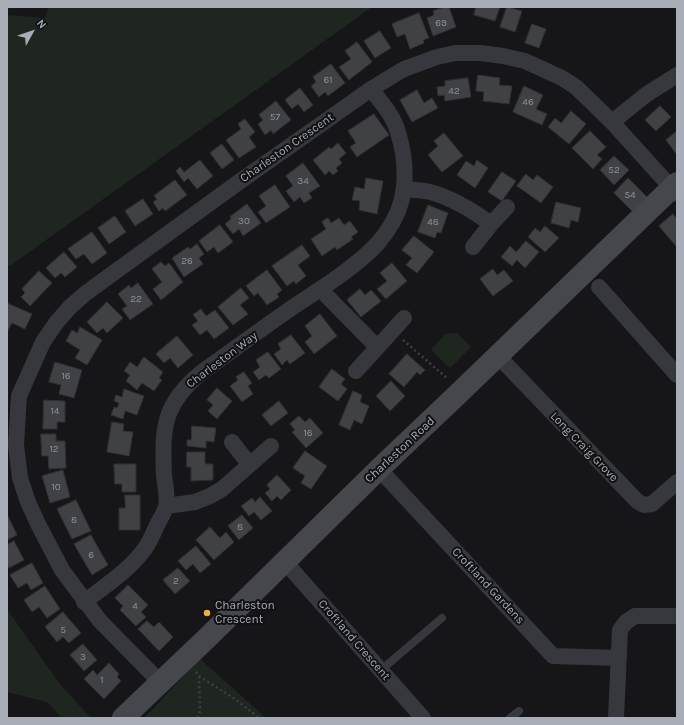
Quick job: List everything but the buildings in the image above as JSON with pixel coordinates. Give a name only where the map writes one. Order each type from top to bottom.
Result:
[{"type":"street","name":"Charleston Crescent","points":[[161,683],[100,621],[84,602],[62,570],[38,524],[28,502],[20,478],[16,445],[13,393],[42,342],[56,323],[80,298],[232,187],[371,89],[404,69],[437,56],[455,53],[481,53],[504,56],[525,61],[562,78],[576,87],[612,122],[675,188]]},
{"type":"street","points":[[612,122],[647,94],[677,75]]},
{"type":"street","name":"Charleston Way","points":[[84,602],[132,564],[148,544],[166,506],[163,438],[166,422],[171,408],[179,394],[202,372],[362,258],[378,243],[388,228],[401,204],[405,188],[404,164],[400,139],[395,123],[371,89]]},
{"type":"street","points":[[405,188],[429,192],[449,199],[471,209],[491,224]]},
{"type":"street","name":"Charleston Road","points":[[123,718],[185,660],[379,469],[675,188]]},
{"type":"street","points":[[473,247],[507,207]]},
{"type":"street","points":[[599,287],[677,375]]},
{"type":"street","points":[[320,289],[378,347]]},
{"type":"street","points":[[356,370],[404,318]]},
{"type":"street","name":"Long Craig Grove","points":[[498,356],[637,501],[644,505],[652,504],[677,482]]},
{"type":"street","points":[[232,442],[249,464]]},
{"type":"street","points":[[166,506],[195,502],[210,496],[222,489],[249,464],[272,446]]},
{"type":"street","name":"Croftland Gardens","points":[[379,469],[553,656],[619,658]]},
{"type":"street","name":"Croftland Crescent","points":[[285,562],[423,718]]},
{"type":"street","points":[[616,718],[620,630],[626,622],[635,616],[677,616]]},
{"type":"lane","points":[[381,670],[442,618]]},
{"type":"lane","points":[[510,718],[519,711]]},
{"type":"path","points":[[393,330],[461,391]]},
{"type":"path","points":[[185,660],[199,676],[235,699],[259,718]]},
{"type":"path","points":[[198,718],[200,711],[199,676]]},
{"type":"shaded area","points":[[49,7],[372,7],[11,265],[7,266],[7,15],[45,18]]},
{"type":"shaded area","points":[[457,333],[471,347],[450,368],[431,350],[445,334]]},
{"type":"shaded area","points":[[7,609],[59,683],[91,718],[62,718],[47,702],[7,692]]},
{"type":"shaded area","points":[[200,659],[266,718],[144,718]]},
{"type":"place","name":"Charleston Crescent","points":[[207,613]]}]
